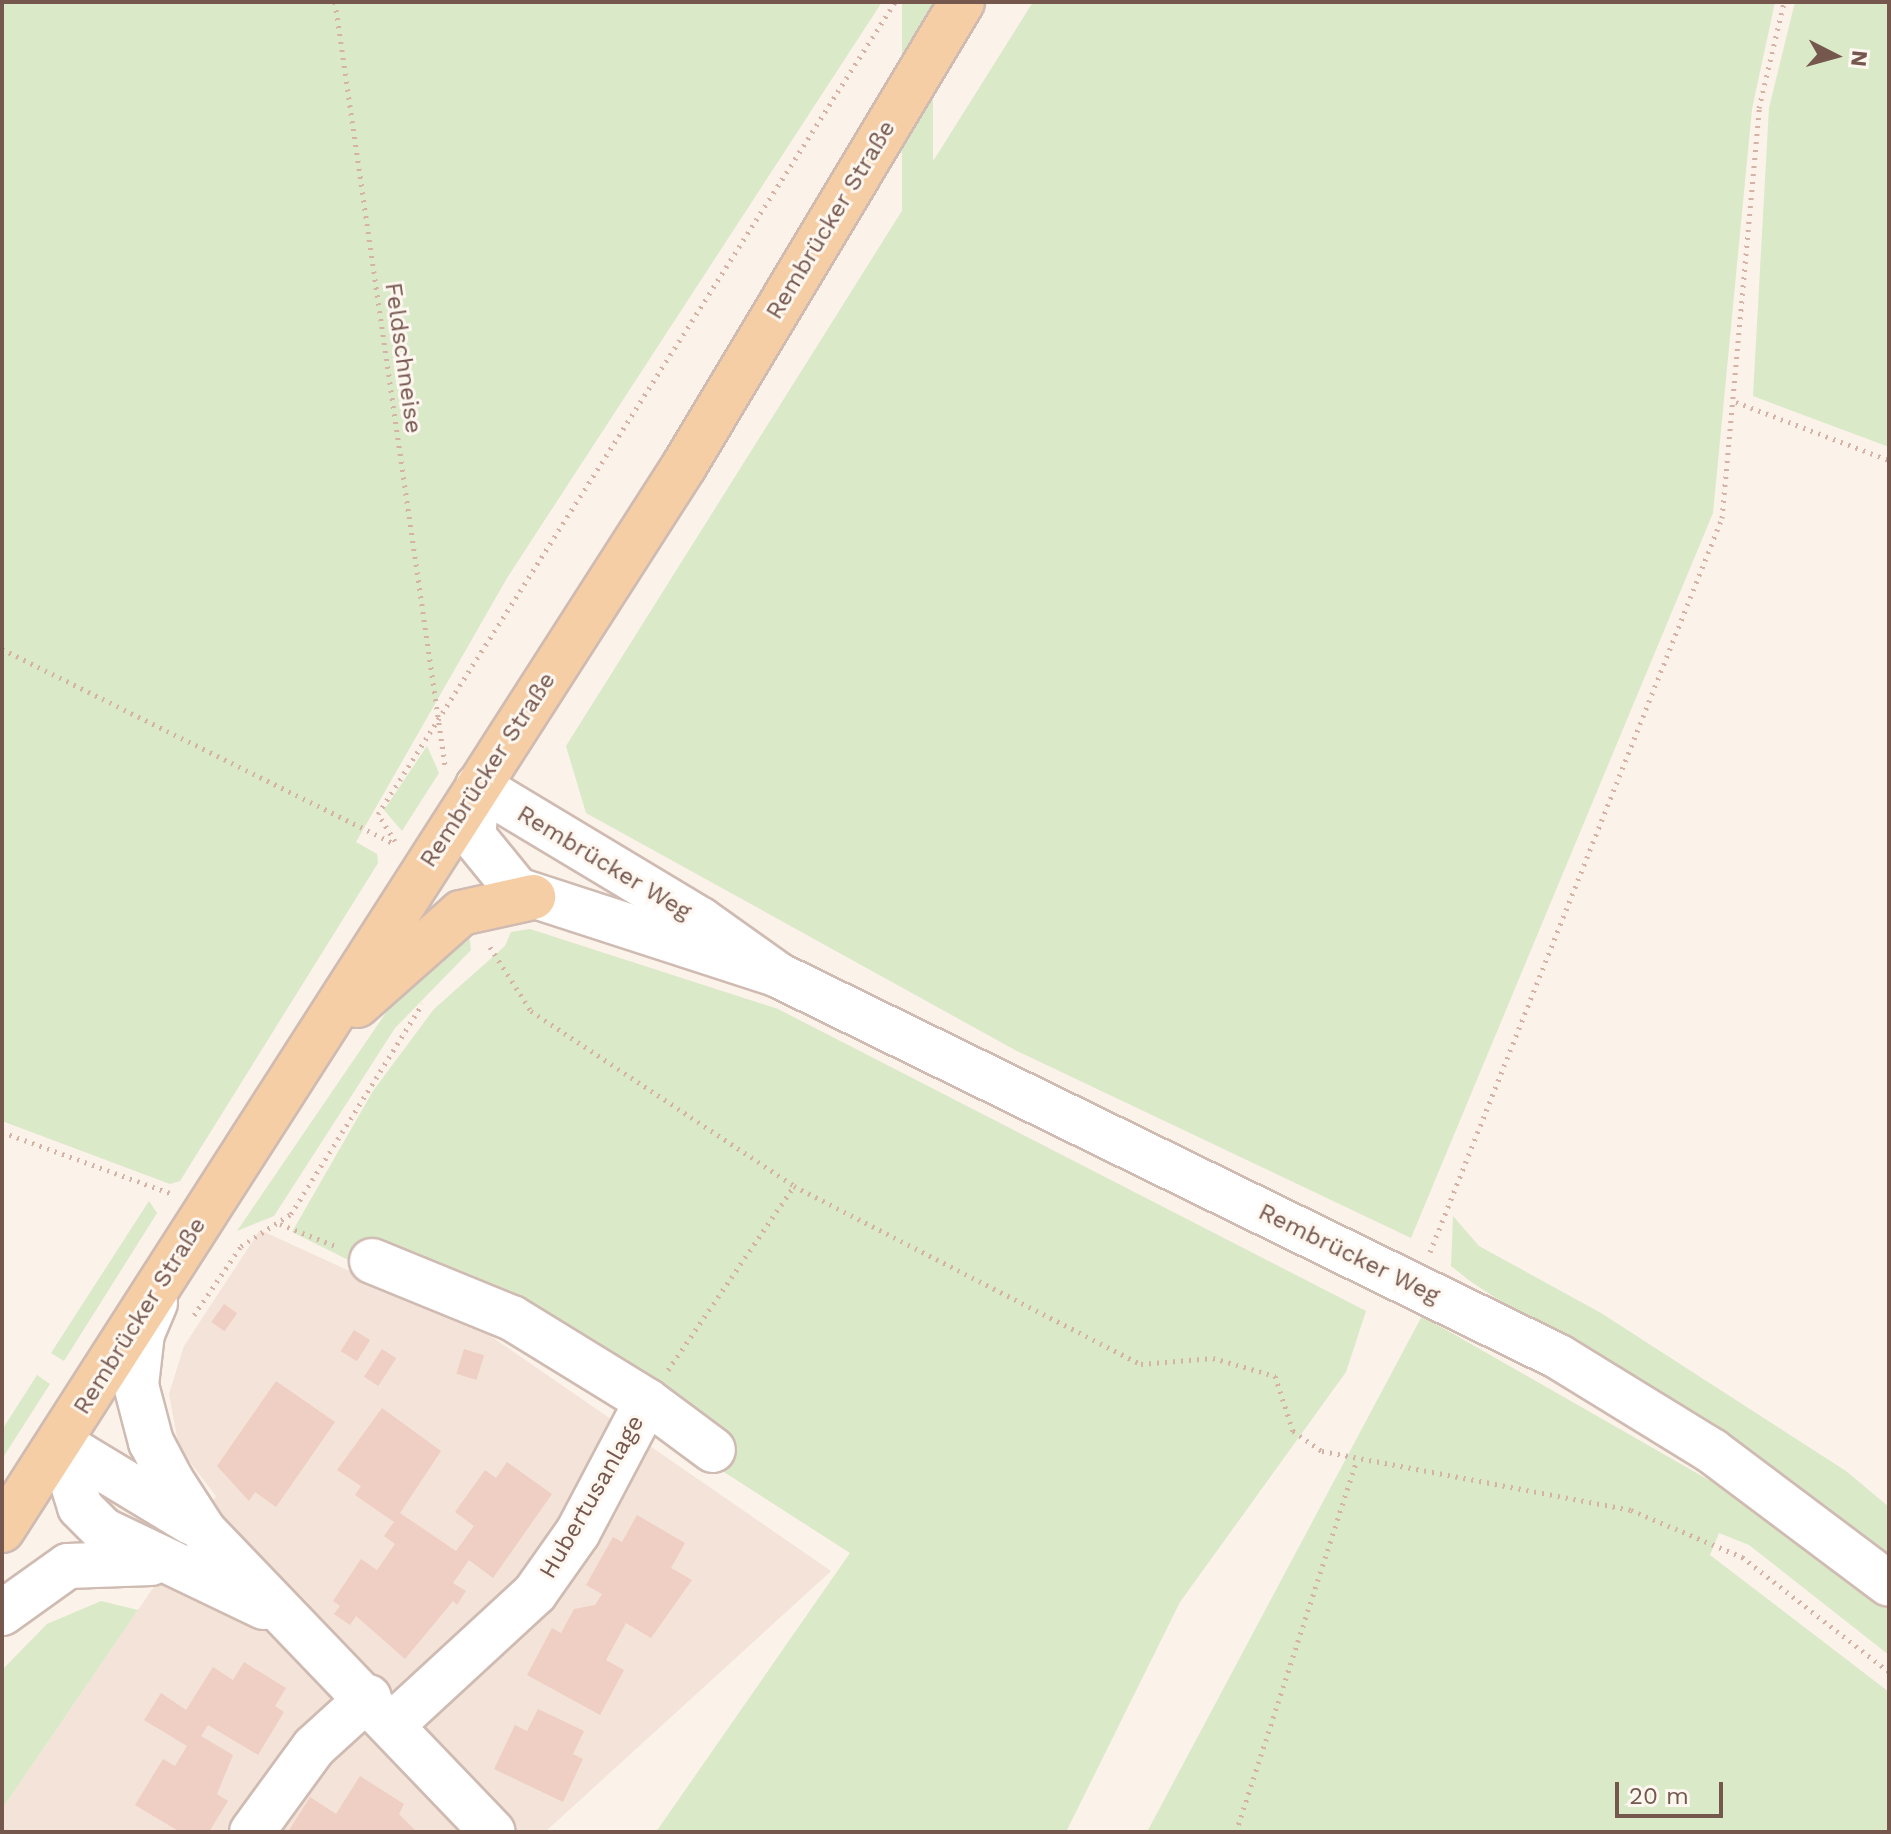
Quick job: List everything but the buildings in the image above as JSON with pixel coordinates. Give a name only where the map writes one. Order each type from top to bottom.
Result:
[{"type":"main road","name":"Rembrücker Straße","points":[[2,1530],[684,466],[962,2]]},
{"type":"main road","points":[[317,1042],[426,941],[479,905],[533,897]]},
{"type":"street","name":"Rembrücker Weg","points":[[778,975],[533,897],[501,878],[473,836],[478,786],[778,975],[1559,1357],[1712,1451],[1889,1584]]},
{"type":"street","name":"Hubertusanlage","points":[[372,1261],[512,1318],[647,1401],[713,1450]]},
{"type":"street","points":[[167,1273],[142,1333],[139,1408],[204,1531]]},
{"type":"street","name":"Hubertusanlage","points":[[252,1832],[314,1747],[382,1710],[535,1593],[578,1532],[647,1401]]},
{"type":"street","points":[[60,1443],[204,1531],[285,1616],[382,1710],[493,1832]]},
{"type":"street","points":[[60,1443],[80,1507],[103,1530],[173,1568],[285,1616]]},
{"type":"street","points":[[2,1613],[68,1566],[140,1561],[173,1568]]},
{"type":"path","name":"Feldschneise","points":[[335,2],[436,718]]},
{"type":"path","points":[[2,649],[399,847],[378,814],[436,718],[895,2]]},
{"type":"path","points":[[1418,1288],[1722,518],[1736,402],[1759,108],[1784,2]]},
{"type":"path","points":[[1736,402],[1889,460]]},
{"type":"path","points":[[479,905],[489,947],[531,1011],[794,1186],[1141,1364],[1213,1358],[1275,1376],[1293,1431],[1356,1463],[1631,1510],[1742,1557],[1889,1672]]},
{"type":"path","points":[[477,954],[489,947]]},
{"type":"path","points":[[188,1323],[241,1246],[279,1223],[434,991]]},
{"type":"path","points":[[2,1132],[209,1207]]},
{"type":"path","points":[[647,1401],[794,1186]]},
{"type":"path","points":[[279,1223],[372,1261]]},
{"type":"path","points":[[1236,1832],[1356,1463]]},
{"type":"shaded area","points":[[260,1230],[489,1335],[831,1571],[545,1832],[2,1832],[2,1809],[216,1496],[179,1448],[169,1394],[184,1346]]},
{"type":"green space","points":[[2,2],[882,2],[507,578],[356,842],[377,854],[378,863],[180,1181],[170,1184],[2,1121]]},
{"type":"green space","points":[[902,2],[933,2],[933,858],[902,858]]},
{"type":"green space","points":[[1033,2],[1775,2],[1752,109],[1713,513],[1411,1238],[1015,1050],[586,813],[566,746]]},
{"type":"green space","points":[[1795,2],[1889,2],[1889,447],[1753,396],[1769,108]]},
{"type":"green space","points":[[427,746],[439,773],[402,831],[384,810]]},
{"type":"green space","points":[[530,929],[778,1009],[1366,1311],[1346,1372],[1180,1602],[1066,1832],[656,1832],[850,1553],[548,1359],[292,1232],[373,1091],[434,1009],[505,946],[511,932]]},
{"type":"green space","points":[[469,932],[471,950],[395,1028],[274,1216],[237,1231],[413,973]]},
{"type":"green space","points":[[149,1201],[157,1213],[64,1361],[51,1353]]},
{"type":"green space","points":[[1453,1216],[1479,1246],[1601,1313],[1846,1471],[1889,1507],[1889,1558],[1470,1281],[1451,1266]]},
{"type":"green space","points":[[1422,1316],[1770,1515],[1889,1608],[1889,1655],[1749,1545],[1719,1533],[1710,1555],[1889,1692],[1889,1832],[1147,1832]]},
{"type":"green space","points":[[37,1375],[50,1384],[2,1459],[2,1430]]},
{"type":"green space","points":[[101,1601],[138,1610],[2,1809],[2,1670],[47,1624]]}]
